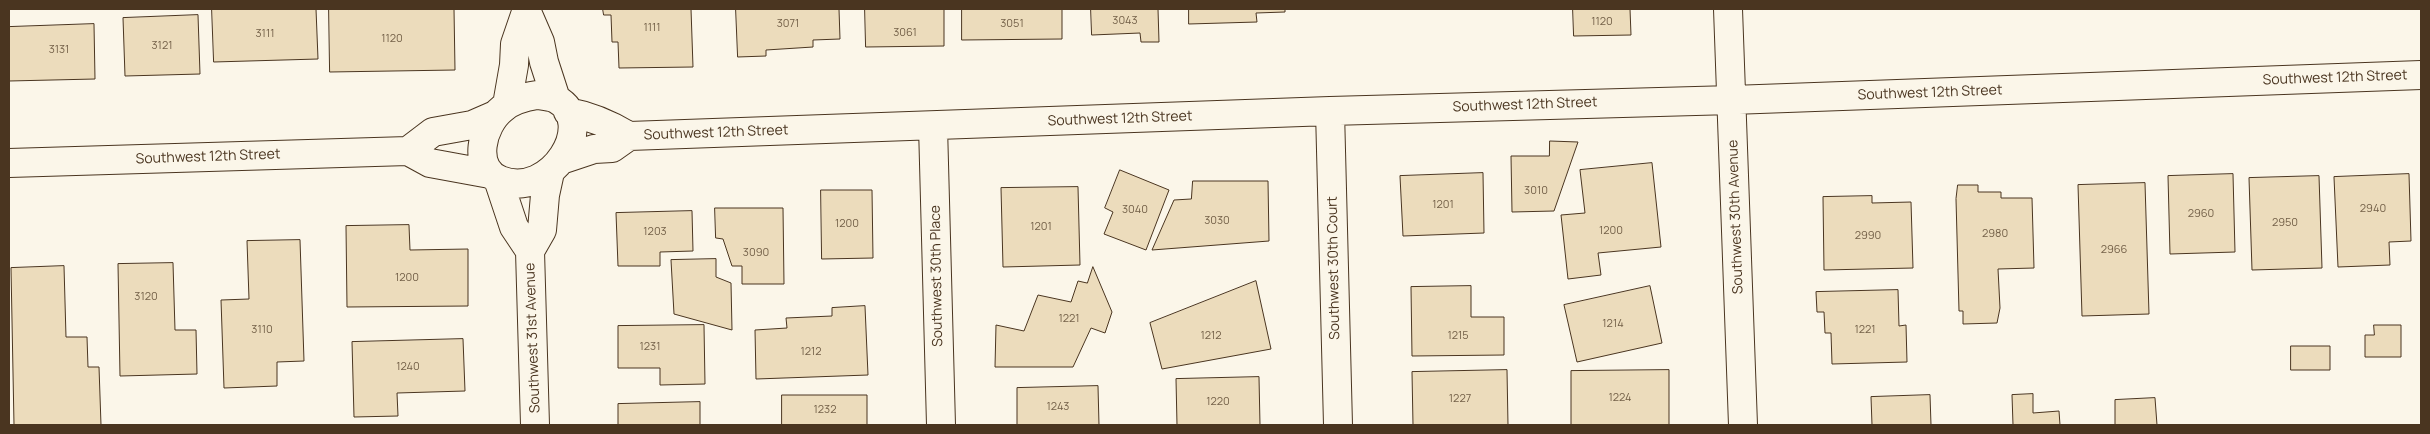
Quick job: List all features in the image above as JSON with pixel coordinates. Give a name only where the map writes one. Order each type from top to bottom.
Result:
[{"type":"street","name":"Southwest 30th Avenue","points":[[1728,9],[1744,425]]},
{"type":"street","points":[[527,10],[540,42],[544,62],[562,105],[571,120],[571,140],[556,166],[526,183],[516,184],[494,177],[430,163],[408,150],[432,132],[472,125],[518,99],[537,95],[562,105]]},
{"type":"street","points":[[494,177],[484,162],[483,142],[501,110],[513,73],[515,44],[527,10]]},
{"type":"street","name":"Southwest 12th Street","points":[[562,105],[608,124],[629,136],[1330,110],[1732,100],[2421,75]]},
{"type":"street","name":"Southwest 30th Court","points":[[1330,110],[1338,425]]},
{"type":"street","name":"Southwest 30th Place","points":[[933,126],[941,425]]},
{"type":"street","name":"Southwest 12th Street","points":[[556,166],[594,149],[612,148],[629,136]]},
{"type":"street","name":"Southwest 12th Street","points":[[9,163],[408,150]]},
{"type":"street","name":"Southwest 31st Avenue","points":[[535,425],[530,251],[542,230],[545,195],[556,166]]},
{"type":"street","name":"Southwest 31st Avenue","points":[[494,177],[514,227],[530,251]]},
{"type":"building","points":[[212,9],[316,9],[318,59],[214,62]]},
{"type":"building","points":[[329,9],[454,9],[455,70],[330,72]]},
{"type":"building","points":[[603,9],[691,9],[693,67],[619,68],[618,42],[612,42],[611,15],[604,15]]},
{"type":"building","points":[[736,9],[839,9],[840,39],[813,40],[813,47],[766,50],[766,56],[738,57]]},
{"type":"building","points":[[865,9],[944,9],[944,46],[866,47]]},
{"type":"building","points":[[962,9],[1062,9],[1062,39],[962,40]]},
{"type":"building","points":[[1091,9],[1158,9],[1159,42],[1141,42],[1140,33],[1092,35]]},
{"type":"building","points":[[1189,9],[1285,9],[1285,12],[1256,13],[1257,22],[1189,24]]},
{"type":"building","points":[[1573,9],[1630,9],[1631,35],[1574,36]]},
{"type":"building","points":[[198,15],[200,74],[125,76],[123,18]]},
{"type":"building","points":[[94,24],[95,79],[9,81],[9,27]]},
{"type":"building","points":[[1550,141],[1578,142],[1554,211],[1512,212],[1511,156],[1549,156]]},
{"type":"building","points":[[1652,163],[1661,247],[1598,253],[1601,275],[1568,279],[1561,215],[1585,213],[1580,170]]},
{"type":"building","points":[[1120,170],[1169,190],[1146,250],[1104,234],[1113,212],[1105,208]]},
{"type":"building","points":[[1483,173],[1484,233],[1403,236],[1400,176]]},
{"type":"building","points":[[2233,174],[2235,252],[2170,254],[2168,176]]},
{"type":"building","points":[[2409,174],[2411,241],[2389,242],[2390,265],[2338,267],[2334,177]]},
{"type":"building","points":[[2319,176],[2322,268],[2252,270],[2249,178]]},
{"type":"building","points":[[1193,181],[1268,181],[1269,241],[1152,250],[1174,200],[1191,199]]},
{"type":"building","points":[[2145,183],[2149,314],[2082,316],[2078,185]]},
{"type":"building","points":[[1958,185],[1978,185],[1978,192],[2001,192],[2001,198],[2032,198],[2034,268],[1998,269],[2000,308],[1997,323],[1963,324],[1963,311],[1959,311],[1956,199]]},
{"type":"building","points":[[1078,187],[1080,265],[1003,267],[1001,188]]},
{"type":"building","points":[[821,190],[872,190],[873,258],[822,259]]},
{"type":"building","points":[[1872,196],[1872,203],[1911,202],[1913,268],[1824,270],[1823,197]]},
{"type":"building","points":[[715,208],[783,208],[784,284],[742,284],[742,266],[732,266],[723,239],[716,238]]},
{"type":"building","points":[[692,211],[693,251],[660,252],[660,266],[618,266],[616,213]]},
{"type":"building","points":[[409,225],[410,250],[468,249],[468,306],[347,307],[346,226]]},
{"type":"building","points":[[300,240],[304,361],[277,362],[277,386],[224,388],[221,300],[249,299],[247,241]]},
{"type":"building","points":[[716,259],[716,277],[731,283],[732,330],[674,314],[671,260]]},
{"type":"building","points":[[173,263],[175,330],[196,330],[197,374],[120,376],[118,264]]},
{"type":"building","points":[[64,266],[66,337],[87,337],[88,367],[99,367],[101,425],[14,425],[11,268]]},
{"type":"building","points":[[1093,267],[1112,312],[1105,333],[1091,328],[1073,367],[995,367],[996,325],[1024,331],[1038,295],[1071,302],[1078,281],[1087,283]]},
{"type":"building","points":[[1256,281],[1271,349],[1162,369],[1150,323]]},
{"type":"building","points":[[1471,286],[1471,317],[1504,317],[1504,355],[1412,356],[1411,287]]},
{"type":"building","points":[[1650,286],[1662,343],[1577,362],[1564,305]]},
{"type":"building","points":[[1898,290],[1899,326],[1906,325],[1907,362],[1832,364],[1831,333],[1825,333],[1824,312],[1817,312],[1816,292]]},
{"type":"building","points":[[865,306],[868,375],[756,379],[755,330],[787,328],[786,318],[832,316],[832,308]]},
{"type":"building","points":[[704,325],[705,384],[660,385],[660,368],[618,368],[618,326]]},
{"type":"building","points":[[2374,325],[2401,325],[2401,357],[2365,357],[2365,335],[2374,335]]},
{"type":"building","points":[[463,339],[465,391],[397,393],[398,416],[354,417],[352,342]]},
{"type":"building","points":[[2291,346],[2330,346],[2330,370],[2291,370]]},
{"type":"building","points":[[1507,370],[1508,425],[1413,425],[1412,372]]},
{"type":"building","points":[[1669,370],[1669,425],[1571,425],[1571,371]]},
{"type":"building","points":[[1259,377],[1260,425],[1177,425],[1176,379]]},
{"type":"building","points":[[1098,386],[1099,425],[1017,425],[1017,388]]},
{"type":"building","points":[[2033,394],[2033,413],[2059,411],[2060,425],[2013,425],[2012,395]]},
{"type":"building","points":[[782,395],[867,395],[867,425],[782,425]]},
{"type":"building","points":[[1930,395],[1931,425],[1872,425],[1871,397]]},
{"type":"building","points":[[2155,398],[2157,425],[2115,425],[2115,400]]},
{"type":"building","points":[[700,402],[700,425],[618,425],[618,404]]}]
